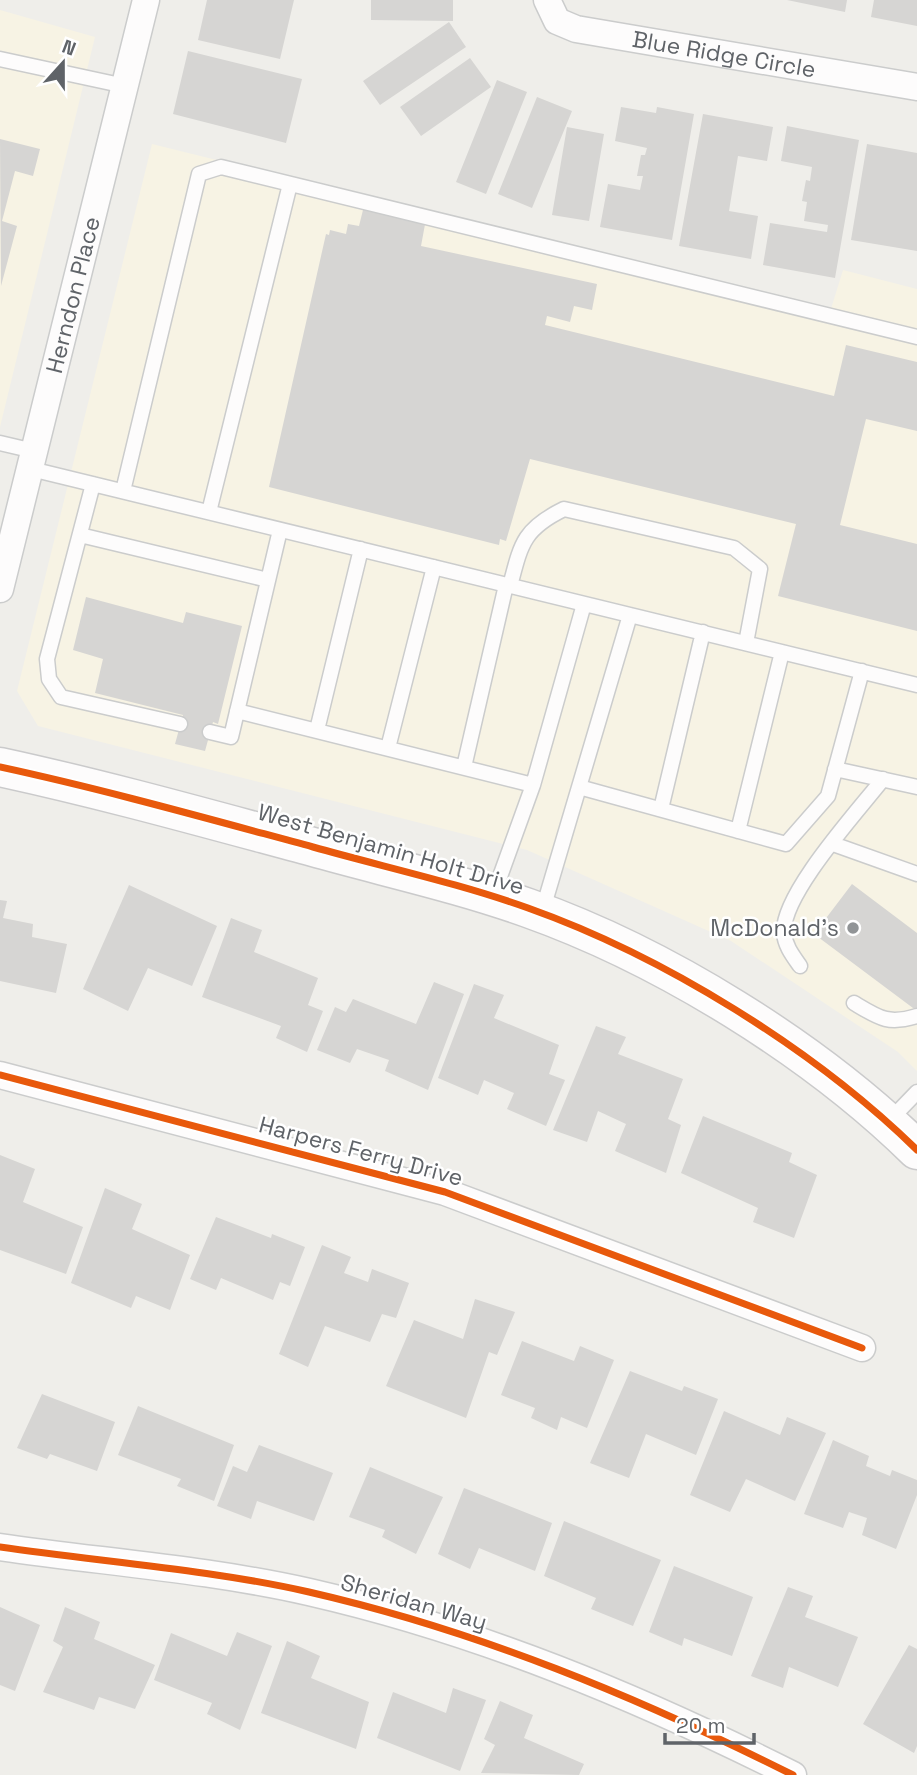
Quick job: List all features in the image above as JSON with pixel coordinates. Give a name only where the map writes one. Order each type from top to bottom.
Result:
[{"type":"main road","name":"West Benjamin Holt Drive","points":[[0,767],[131,796],[493,897],[590,931],[709,995],[812,1061],[917,1150]]},
{"type":"street","name":"Herndon Place","points":[[0,589],[8,526],[32,460],[146,0]]},
{"type":"street","name":"Blue Ridge Circle","points":[[547,0],[557,21],[576,29],[917,87]]},
{"type":"street","name":"Harpers Ferry Drive","points":[[0,1075],[445,1192],[862,1348]]},
{"type":"street","name":"Sheridan Way","points":[[0,1547],[192,1570],[308,1592],[467,1635],[585,1678],[687,1722],[793,1775]]},
{"type":"lane","points":[[0,58],[125,86]]},
{"type":"lane","points":[[123,491],[199,174],[221,167],[917,337]]},
{"type":"lane","points":[[209,512],[290,184]]},
{"type":"lane","points":[[0,443],[32,460],[93,484],[917,685]]},
{"type":"lane","points":[[93,484],[47,659],[49,679],[61,697],[180,724]]},
{"type":"lane","points":[[464,767],[508,585],[522,541],[540,521],[564,509],[734,548],[760,569],[746,643]]},
{"type":"lane","points":[[210,732],[231,737],[280,530]]},
{"type":"lane","points":[[80,535],[268,580]]},
{"type":"lane","points":[[317,730],[360,549]]},
{"type":"lane","points":[[388,748],[434,567]]},
{"type":"lane","points":[[493,897],[533,785],[584,604]]},
{"type":"lane","points":[[542,913],[629,615]]},
{"type":"lane","points":[[662,809],[704,632]]},
{"type":"lane","points":[[738,831],[782,652]]},
{"type":"lane","points":[[579,787],[786,844],[828,796],[862,671]]},
{"type":"lane","points":[[237,711],[533,785]]},
{"type":"lane","points":[[835,769],[917,787]]},
{"type":"lane","points":[[800,966],[789,950],[783,932],[788,907],[802,883],[883,779]]},
{"type":"lane","points":[[833,844],[917,874]]},
{"type":"lane","points":[[854,1003],[879,1018],[899,1022],[917,1016]]},
{"type":"lane","points":[[887,1123],[917,1092]]},
{"type":"shaded area","points":[[0,10],[95,37],[0,427]]},
{"type":"shaded area","points":[[152,144],[830,312],[843,270],[917,289],[917,1071],[898,1052],[731,941],[527,850],[38,726],[17,691]]},
{"type":"building","points":[[207,0],[294,0],[280,59],[198,40]]},
{"type":"building","points":[[371,0],[453,0],[453,21],[371,20]]},
{"type":"building","points":[[787,0],[847,0],[845,12]]},
{"type":"building","points":[[874,0],[917,0],[917,26],[871,17]]},
{"type":"building","points":[[449,22],[466,47],[380,105],[363,81]]},
{"type":"building","points":[[188,51],[302,79],[286,143],[173,114]]},
{"type":"building","points":[[470,58],[491,87],[421,136],[400,107]]},
{"type":"building","points":[[497,80],[527,92],[486,194],[456,182]]},
{"type":"building","points":[[537,97],[572,111],[532,208],[498,194]]},
{"type":"building","points":[[621,107],[656,113],[657,107],[694,114],[672,240],[600,227],[608,184],[640,190],[643,176],[637,176],[641,155],[645,155],[647,148],[615,141]]},
{"type":"building","points":[[703,114],[773,127],[767,161],[738,156],[729,211],[758,216],[751,259],[679,246]]},
{"type":"building","points":[[787,126],[859,140],[835,278],[763,265],[770,223],[827,232],[828,225],[804,221],[807,202],[802,201],[812,167],[781,161]]},
{"type":"building","points":[[567,127],[604,134],[589,221],[552,215]]},
{"type":"building","points":[[0,139],[40,149],[33,176],[15,171],[2,221],[17,226],[1,286]]},
{"type":"building","points":[[867,144],[917,153],[917,251],[851,240]]},
{"type":"building","points":[[364,206],[426,219],[421,246],[597,284],[592,310],[574,306],[570,322],[547,316],[545,325],[834,396],[846,345],[917,362],[917,431],[866,419],[840,525],[917,544],[917,631],[778,596],[796,524],[530,459],[506,541],[500,539],[499,545],[269,487],[326,234],[329,235],[330,230],[346,234],[348,224],[359,226]]},
{"type":"building","points":[[86,597],[183,623],[186,612],[242,626],[218,724],[213,722],[205,751],[175,744],[183,715],[95,693],[103,659],[73,650]]},
{"type":"building","points":[[852,884],[917,933],[917,1011],[814,934]]},
{"type":"building","points":[[129,885],[217,926],[192,986],[148,968],[128,1011],[83,989]]},
{"type":"building","points":[[0,900],[7,901],[3,918],[33,924],[32,937],[67,944],[56,993],[0,981]]},
{"type":"building","points":[[231,918],[262,930],[254,952],[318,978],[308,1005],[323,1011],[307,1052],[276,1038],[281,1026],[202,997]]},
{"type":"building","points":[[434,982],[464,994],[428,1090],[385,1071],[389,1060],[357,1049],[350,1063],[317,1050],[335,1007],[346,1012],[353,999],[416,1024]]},
{"type":"building","points":[[474,984],[504,995],[494,1018],[559,1045],[549,1074],[565,1080],[546,1126],[507,1109],[514,1093],[484,1080],[478,1095],[438,1078]]},
{"type":"building","points":[[596,1026],[626,1037],[618,1054],[683,1079],[668,1119],[681,1125],[666,1173],[615,1151],[626,1124],[598,1111],[587,1142],[553,1130]]},
{"type":"building","points":[[703,1116],[792,1153],[789,1162],[817,1175],[794,1238],[753,1222],[758,1208],[681,1173]]},
{"type":"building","points":[[0,1155],[35,1169],[23,1202],[83,1227],[66,1274],[0,1250]]},
{"type":"building","points":[[105,1188],[142,1204],[132,1229],[190,1255],[170,1310],[136,1296],[131,1308],[71,1283]]},
{"type":"building","points":[[216,1217],[271,1238],[272,1234],[305,1247],[290,1286],[280,1282],[273,1300],[221,1278],[216,1290],[190,1279]]},
{"type":"building","points":[[322,1245],[351,1257],[344,1273],[368,1282],[372,1269],[409,1283],[396,1318],[382,1314],[370,1342],[325,1326],[308,1367],[279,1354]]},
{"type":"building","points":[[475,1299],[515,1312],[497,1355],[489,1352],[466,1418],[386,1386],[414,1320],[463,1339]]},
{"type":"building","points":[[522,1341],[574,1361],[580,1346],[614,1360],[587,1428],[561,1417],[557,1430],[531,1418],[535,1408],[501,1395]]},
{"type":"building","points":[[630,1371],[682,1391],[684,1386],[718,1399],[696,1455],[646,1434],[629,1478],[590,1463]]},
{"type":"building","points":[[42,1394],[115,1422],[97,1471],[50,1454],[47,1459],[17,1448]]},
{"type":"building","points":[[138,1406],[234,1445],[214,1501],[177,1486],[181,1479],[118,1455]]},
{"type":"building","points":[[724,1411],[780,1435],[787,1417],[826,1433],[795,1501],[746,1479],[730,1512],[690,1495]]},
{"type":"building","points":[[833,1440],[869,1456],[866,1466],[890,1476],[892,1470],[917,1480],[917,1495],[896,1549],[862,1535],[867,1518],[849,1512],[843,1528],[804,1514]]},
{"type":"building","points":[[259,1445],[333,1473],[314,1521],[257,1501],[251,1519],[217,1506],[233,1466],[247,1472]]},
{"type":"building","points":[[370,1467],[443,1497],[416,1554],[382,1537],[385,1530],[349,1517]]},
{"type":"building","points":[[464,1488],[552,1523],[535,1571],[479,1548],[470,1569],[438,1554]]},
{"type":"building","points":[[564,1521],[661,1560],[633,1626],[591,1609],[596,1598],[544,1576]]},
{"type":"building","points":[[674,1566],[753,1597],[732,1656],[684,1638],[682,1646],[649,1632]]},
{"type":"building","points":[[788,1587],[813,1596],[805,1617],[858,1637],[838,1687],[789,1667],[783,1688],[751,1676]]},
{"type":"building","points":[[0,1607],[40,1625],[15,1691],[0,1685]]},
{"type":"building","points":[[65,1607],[100,1622],[94,1639],[155,1665],[135,1709],[99,1697],[94,1710],[43,1692],[63,1647],[53,1641]]},
{"type":"building","points":[[237,1632],[272,1646],[240,1730],[207,1714],[212,1703],[154,1680],[171,1633],[227,1656]]},
{"type":"building","points":[[287,1641],[320,1656],[311,1678],[369,1702],[356,1749],[261,1713]]},
{"type":"building","points":[[909,1645],[917,1649],[917,1746],[914,1753],[863,1724]]},
{"type":"building","points":[[453,1688],[486,1700],[460,1771],[377,1738],[393,1692],[446,1713]]},
{"type":"building","points":[[500,1701],[533,1715],[524,1738],[584,1764],[579,1775],[481,1773],[495,1745],[484,1739]]},
{"type":"cycle path","points":[[0,767],[157,805],[448,883],[502,899],[579,928],[683,979],[734,1009],[832,1076],[917,1150]]},
{"type":"cycle path","points":[[0,1075],[445,1192],[862,1348]]},
{"type":"cycle path","points":[[0,1547],[155,1566],[271,1584],[435,1626],[496,1646],[617,1693],[793,1775]]},
{"type":"place","name":"McDonald's","points":[[853,928]]}]
